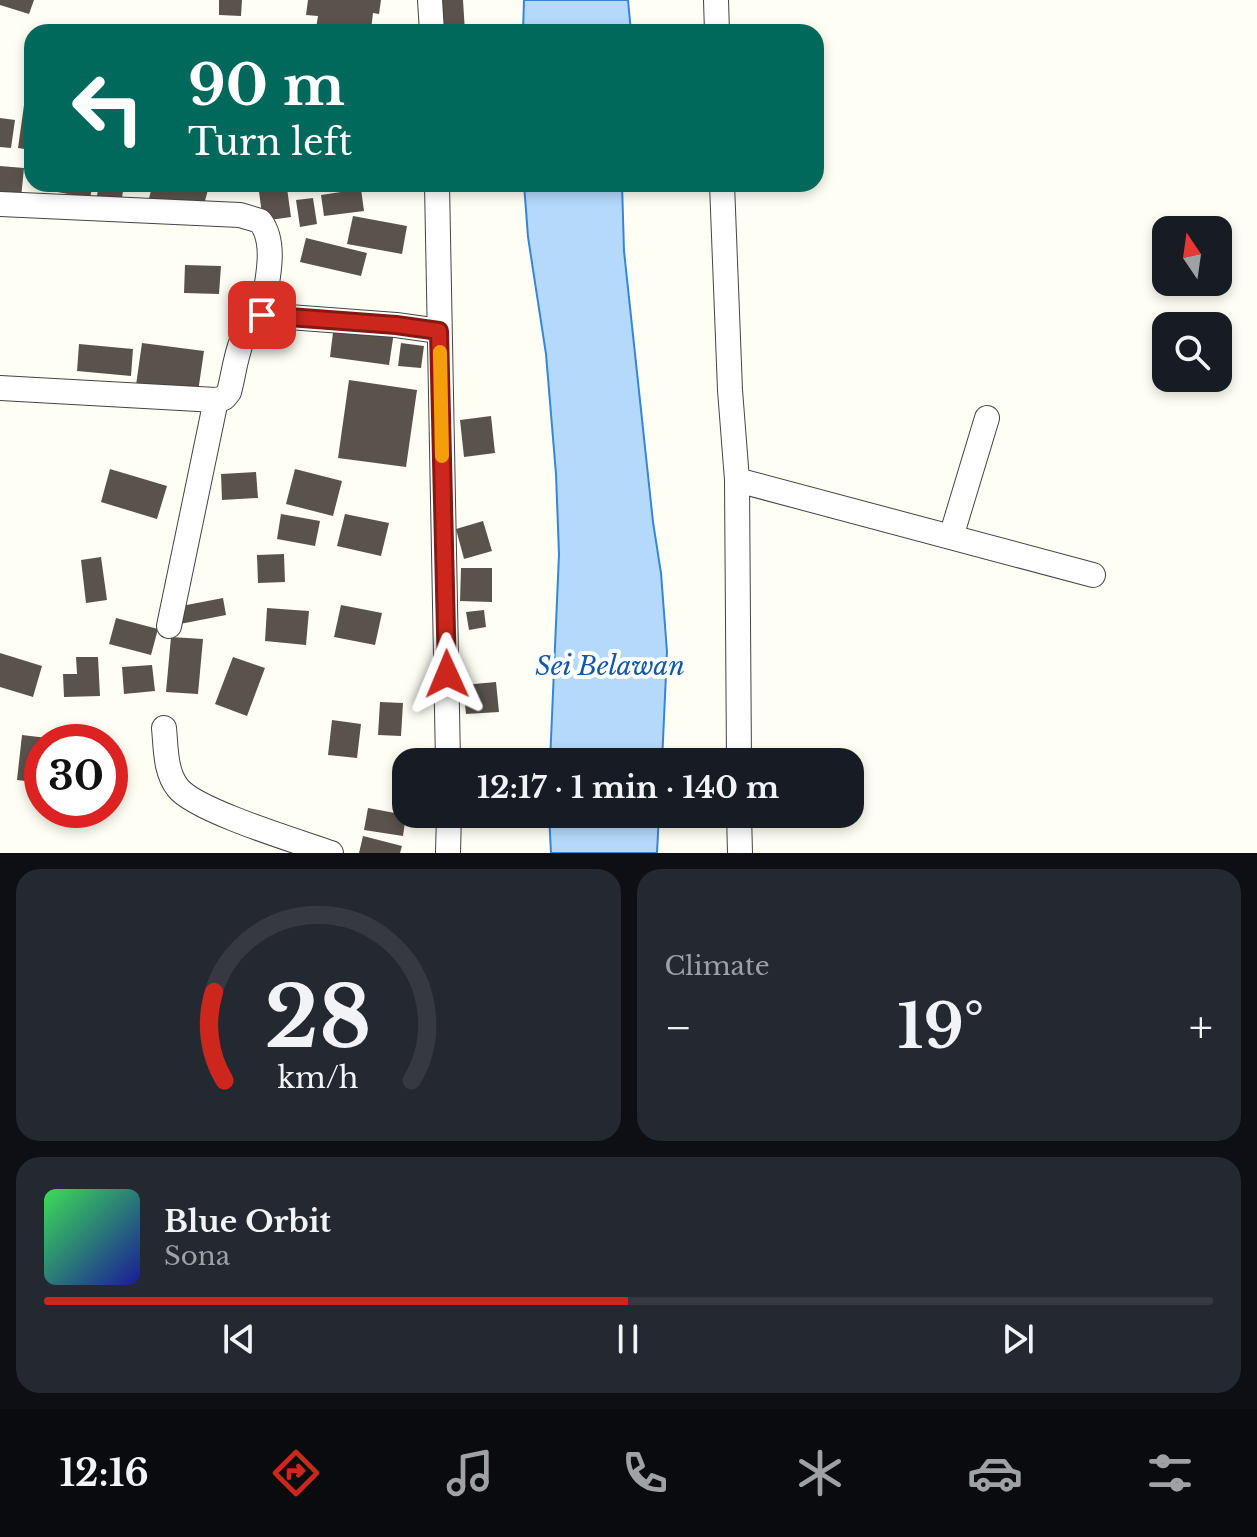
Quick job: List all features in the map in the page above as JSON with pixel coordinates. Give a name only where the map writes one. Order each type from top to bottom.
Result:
[{"type":"street","points":[[430,0],[432,24]]},
{"type":"street","points":[[716,0],[717,24]]},
{"type":"street","points":[[437,192],[448,748]]},
{"type":"street","points":[[722,192],[730,390],[737,480],[739,748]]},
{"type":"street","points":[[0,204],[240,215],[260,221],[269,239],[262,315]]},
{"type":"street","points":[[0,388],[216,400],[224,398],[229,392],[243,336],[254,319],[262,315],[439,331]]},
{"type":"street","points":[[169,626],[216,400]]},
{"type":"street","points":[[951,537],[987,418]]},
{"type":"street","points":[[737,480],[1093,575]]},
{"type":"street","points":[[164,728],[168,767],[177,787],[189,799],[331,853]]},
{"type":"street","points":[[448,853],[449,828]]},
{"type":"street","points":[[739,828],[740,853]]},
{"type":"water","points":[[524,0],[628,0],[630,24],[523,24]]},
{"type":"water","name":"Sei Belawan","points":[[525,192],[622,192],[624,251],[661,573],[667,652],[663,748],[551,748],[559,554],[546,354],[528,237]]},
{"type":"water","points":[[550,828],[658,828],[657,853],[551,853]]},
{"type":"building","points":[[0,0],[34,0],[29,14],[0,5]]},
{"type":"building","points":[[219,0],[242,0],[241,16],[219,15]]},
{"type":"building","points":[[308,0],[381,0],[379,14],[373,13],[372,24],[317,24],[318,16],[306,15]]},
{"type":"building","points":[[434,0],[463,0],[464,24],[436,24]]},
{"type":"building","points":[[24,105],[24,149],[18,148]]},
{"type":"building","points":[[0,118],[15,120],[11,148],[0,147]]},
{"type":"building","points":[[0,166],[24,168],[21,198],[0,196]]},
{"type":"building","points":[[57,192],[91,192],[90,198]]},
{"type":"building","points":[[98,192],[123,192],[121,205],[96,201]]},
{"type":"building","points":[[151,192],[207,192],[202,212],[149,198]]},
{"type":"building","points":[[259,192],[288,192],[291,217],[263,221]]},
{"type":"building","points":[[361,192],[364,211],[324,216],[321,195]]},
{"type":"building","points":[[313,198],[317,224],[300,227],[296,200]]},
{"type":"building","points":[[353,216],[407,226],[402,254],[347,244]]},
{"type":"building","points":[[306,238],[367,253],[361,276],[300,262]]},
{"type":"building","points":[[185,265],[221,266],[219,294],[184,293]]},
{"type":"building","points":[[334,324],[394,332],[389,365],[330,357]]},
{"type":"building","points":[[142,343],[204,351],[198,392],[136,385]]},
{"type":"building","points":[[401,343],[424,346],[421,368],[398,366]]},
{"type":"building","points":[[79,344],[133,349],[131,376],[77,371]]},
{"type":"building","points":[[349,380],[417,390],[406,467],[338,458]]},
{"type":"building","points":[[491,416],[495,453],[464,457],[460,420]]},
{"type":"building","points":[[110,469],[167,486],[157,519],[101,502]]},
{"type":"building","points":[[295,469],[342,481],[333,516],[286,504]]},
{"type":"building","points":[[256,472],[258,498],[222,500],[221,474]]},
{"type":"building","points":[[281,514],[320,521],[315,546],[277,539]]},
{"type":"building","points":[[345,514],[389,523],[381,556],[337,546]]},
{"type":"building","points":[[483,521],[492,551],[464,559],[456,529]]},
{"type":"building","points":[[284,554],[285,582],[258,583],[257,555]]},
{"type":"building","points":[[101,557],[107,600],[86,603],[81,560]]},
{"type":"building","points":[[461,568],[492,568],[492,602],[460,601]]},
{"type":"building","points":[[223,598],[226,615],[180,624],[176,607]]},
{"type":"building","points":[[341,605],[382,613],[375,645],[334,637]]},
{"type":"building","points":[[267,608],[309,611],[306,645],[265,641]]},
{"type":"building","points":[[484,610],[486,627],[469,630],[466,612]]},
{"type":"building","points":[[116,618],[158,629],[151,655],[109,644]]},
{"type":"building","points":[[171,637],[203,639],[198,694],[166,692]]},
{"type":"building","points":[[0,653],[42,666],[33,697],[0,687]]},
{"type":"building","points":[[76,657],[98,657],[100,696],[64,697],[63,674],[77,674]]},
{"type":"building","points":[[233,657],[265,668],[247,716],[215,704]]},
{"type":"building","points":[[152,665],[155,691],[124,694],[122,667]]},
{"type":"building","points":[[496,682],[499,712],[466,714],[463,685]]},
{"type":"building","points":[[380,702],[403,703],[401,736],[378,735]]},
{"type":"building","points":[[332,720],[361,724],[357,758],[328,755]]},
{"type":"building","points":[[22,735],[24,735],[24,781],[17,780]]},
{"type":"building","points":[[368,808],[392,812],[392,828],[404,828],[403,836],[364,830]]},
{"type":"building","points":[[363,836],[402,846],[400,853],[359,853]]},
{"type":"slow traffic","points":[[440,352],[442,456]]},
{"type":"route","points":[[262,315],[439,331],[447,674]]}]
